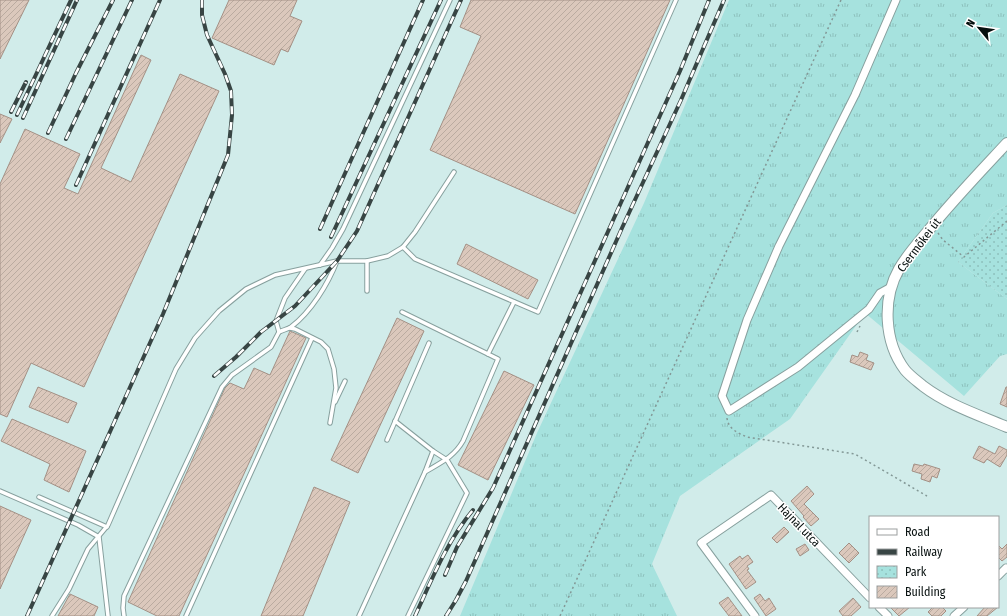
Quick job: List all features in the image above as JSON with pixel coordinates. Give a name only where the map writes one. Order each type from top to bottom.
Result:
[{"type":"main road","name":"Csermőkei út","points":[[1007,143],[946,208],[905,259],[891,288],[888,309],[888,329],[895,351],[905,370],[941,399],[1007,427]]},
{"type":"street","points":[[891,288],[880,293],[869,309],[798,367],[729,411],[722,396],[747,320],[779,246],[855,95],[896,0]]},
{"type":"street","name":"Hajnal utca","points":[[755,616],[702,543],[771,495],[869,597]]},
{"type":"street","points":[[880,608],[888,616]]},
{"type":"street","points":[[954,616],[963,608]]},
{"type":"lane","points":[[320,265],[343,229],[450,0]]},
{"type":"lane","points":[[403,247],[415,259],[538,312],[676,0]]},
{"type":"lane","points":[[52,616],[69,589],[88,549],[107,527],[176,369],[195,338],[219,311],[246,289],[275,275],[337,261],[367,261],[388,256],[403,247],[415,232],[454,172]]},
{"type":"lane","points":[[124,616],[124,596],[222,387],[232,375],[271,347],[279,332],[290,328],[308,310],[330,278],[337,261]]},
{"type":"lane","points":[[367,261],[367,291]]},
{"type":"lane","points":[[279,332],[276,321],[284,298],[305,269]]},
{"type":"lane","points":[[488,354],[514,302]]},
{"type":"lane","points":[[402,312],[498,359],[458,450],[447,460],[425,472]]},
{"type":"lane","points":[[290,328],[295,329],[320,342],[328,349],[334,369],[336,388],[330,423]]},
{"type":"lane","points":[[186,616],[312,338]]},
{"type":"lane","points":[[387,440],[429,343]]},
{"type":"lane","points":[[332,408],[345,381]]},
{"type":"lane","points":[[396,421],[433,451],[447,460],[467,493],[408,616]]},
{"type":"lane","points":[[359,616],[425,472],[433,451]]},
{"type":"lane","points":[[0,491],[78,525],[99,536]]},
{"type":"lane","points":[[39,497],[107,527]]},
{"type":"lane","points":[[99,536],[108,616]]},
{"type":"path","points":[[560,616],[841,0]]},
{"type":"path","points":[[933,225],[943,240],[964,257],[1007,221]]},
{"type":"path","points":[[729,411],[727,418],[728,423],[735,431],[747,437],[855,454],[927,496]]},
{"type":"green space","points":[[729,0],[1007,0],[1007,205],[993,213],[958,262],[1007,299],[1007,354],[1000,356],[964,396],[865,313],[790,419],[680,496],[652,564],[677,616],[460,616],[537,433],[644,203]]},
{"type":"green space","points":[[1007,205],[1007,299],[958,262],[993,213]]},
{"type":"building","points":[[0,0],[29,0],[0,59]]},
{"type":"building","points":[[229,0],[297,0],[290,16],[302,21],[288,52],[281,49],[274,65],[212,38]]},
{"type":"building","points":[[471,0],[670,0],[575,214],[430,150],[481,36],[460,27]]},
{"type":"building","points":[[141,55],[151,60],[101,168],[131,182],[180,74],[219,91],[84,387],[31,363],[7,417],[0,414],[0,184],[25,129],[80,154],[64,188],[78,194]]},
{"type":"building","points":[[0,114],[12,119],[0,143]]},
{"type":"building","points":[[466,244],[538,280],[528,299],[457,264]]},
{"type":"building","points":[[397,318],[424,331],[358,473],[331,460]]},
{"type":"building","points":[[290,331],[306,338],[179,616],[157,616],[128,602],[225,388],[230,383],[244,389],[254,368],[270,375]]},
{"type":"building","points":[[860,352],[868,355],[866,360],[874,363],[871,370],[850,362],[852,355],[858,357]]},
{"type":"building","points":[[504,371],[534,385],[488,480],[458,465]]},
{"type":"building","points":[[38,387],[77,403],[68,423],[29,407]]},
{"type":"building","points":[[1007,387],[1007,407],[1000,404]]},
{"type":"building","points":[[12,419],[86,451],[69,492],[44,480],[50,464],[1,441]]},
{"type":"building","points":[[979,446],[995,454],[999,446],[1007,450],[1007,455],[1000,467],[987,459],[984,463],[973,458]]},
{"type":"building","points":[[914,464],[923,466],[924,464],[940,469],[937,478],[932,476],[930,482],[921,479],[922,474],[912,471]]},
{"type":"building","points":[[807,486],[814,494],[804,504],[819,519],[811,526],[791,501]]},
{"type":"building","points":[[314,487],[350,502],[303,616],[261,616]]},
{"type":"building","points":[[0,506],[31,520],[0,589]]},
{"type":"building","points":[[784,527],[789,532],[777,543],[772,538]]},
{"type":"building","points":[[849,543],[859,553],[849,563],[839,553]]},
{"type":"building","points":[[805,544],[809,550],[800,556],[796,549]]},
{"type":"building","points":[[1007,544],[1007,557],[1002,561],[999,558],[999,546],[1002,549]]},
{"type":"building","points":[[748,555],[753,562],[747,566],[749,569],[747,570],[756,582],[746,589],[729,564],[740,556],[742,559]]},
{"type":"building","points":[[70,594],[98,607],[94,616],[58,616]]},
{"type":"building","points":[[760,594],[765,601],[769,598],[776,609],[766,616],[754,598]]},
{"type":"building","points":[[728,597],[742,616],[729,616],[719,603]]},
{"type":"building","points":[[853,598],[861,607],[851,616],[843,616],[839,611]]},
{"type":"building","points":[[891,608],[909,608],[899,616]]},
{"type":"building","points":[[932,608],[943,608],[946,611],[941,616],[932,616],[928,612]]},
{"type":"building","points":[[984,608],[997,608],[987,616],[977,616]]},
{"type":"railway","points":[[17,115],[71,0]]},
{"type":"railway","points":[[23,118],[77,0]]},
{"type":"railway","points":[[48,133],[113,0]]},
{"type":"railway","points":[[66,139],[132,0]]},
{"type":"railway","points":[[76,185],[160,0]]},
{"type":"railway","points":[[27,616],[163,314],[228,155],[232,115],[231,91],[207,35],[202,15],[202,0]]},
{"type":"railway","points":[[320,229],[423,0]]},
{"type":"railway","points":[[331,237],[441,0]]},
{"type":"railway","points":[[214,376],[261,332],[295,306],[337,261],[357,231],[461,0]]},
{"type":"railway","points":[[445,575],[457,547],[493,488],[680,71],[709,0]]},
{"type":"railway","points":[[446,616],[466,581],[622,228],[681,100],[724,0]]},
{"type":"railway","points":[[11,112],[26,82]]},
{"type":"railway","points":[[415,616],[434,574],[455,534],[473,510]]}]
